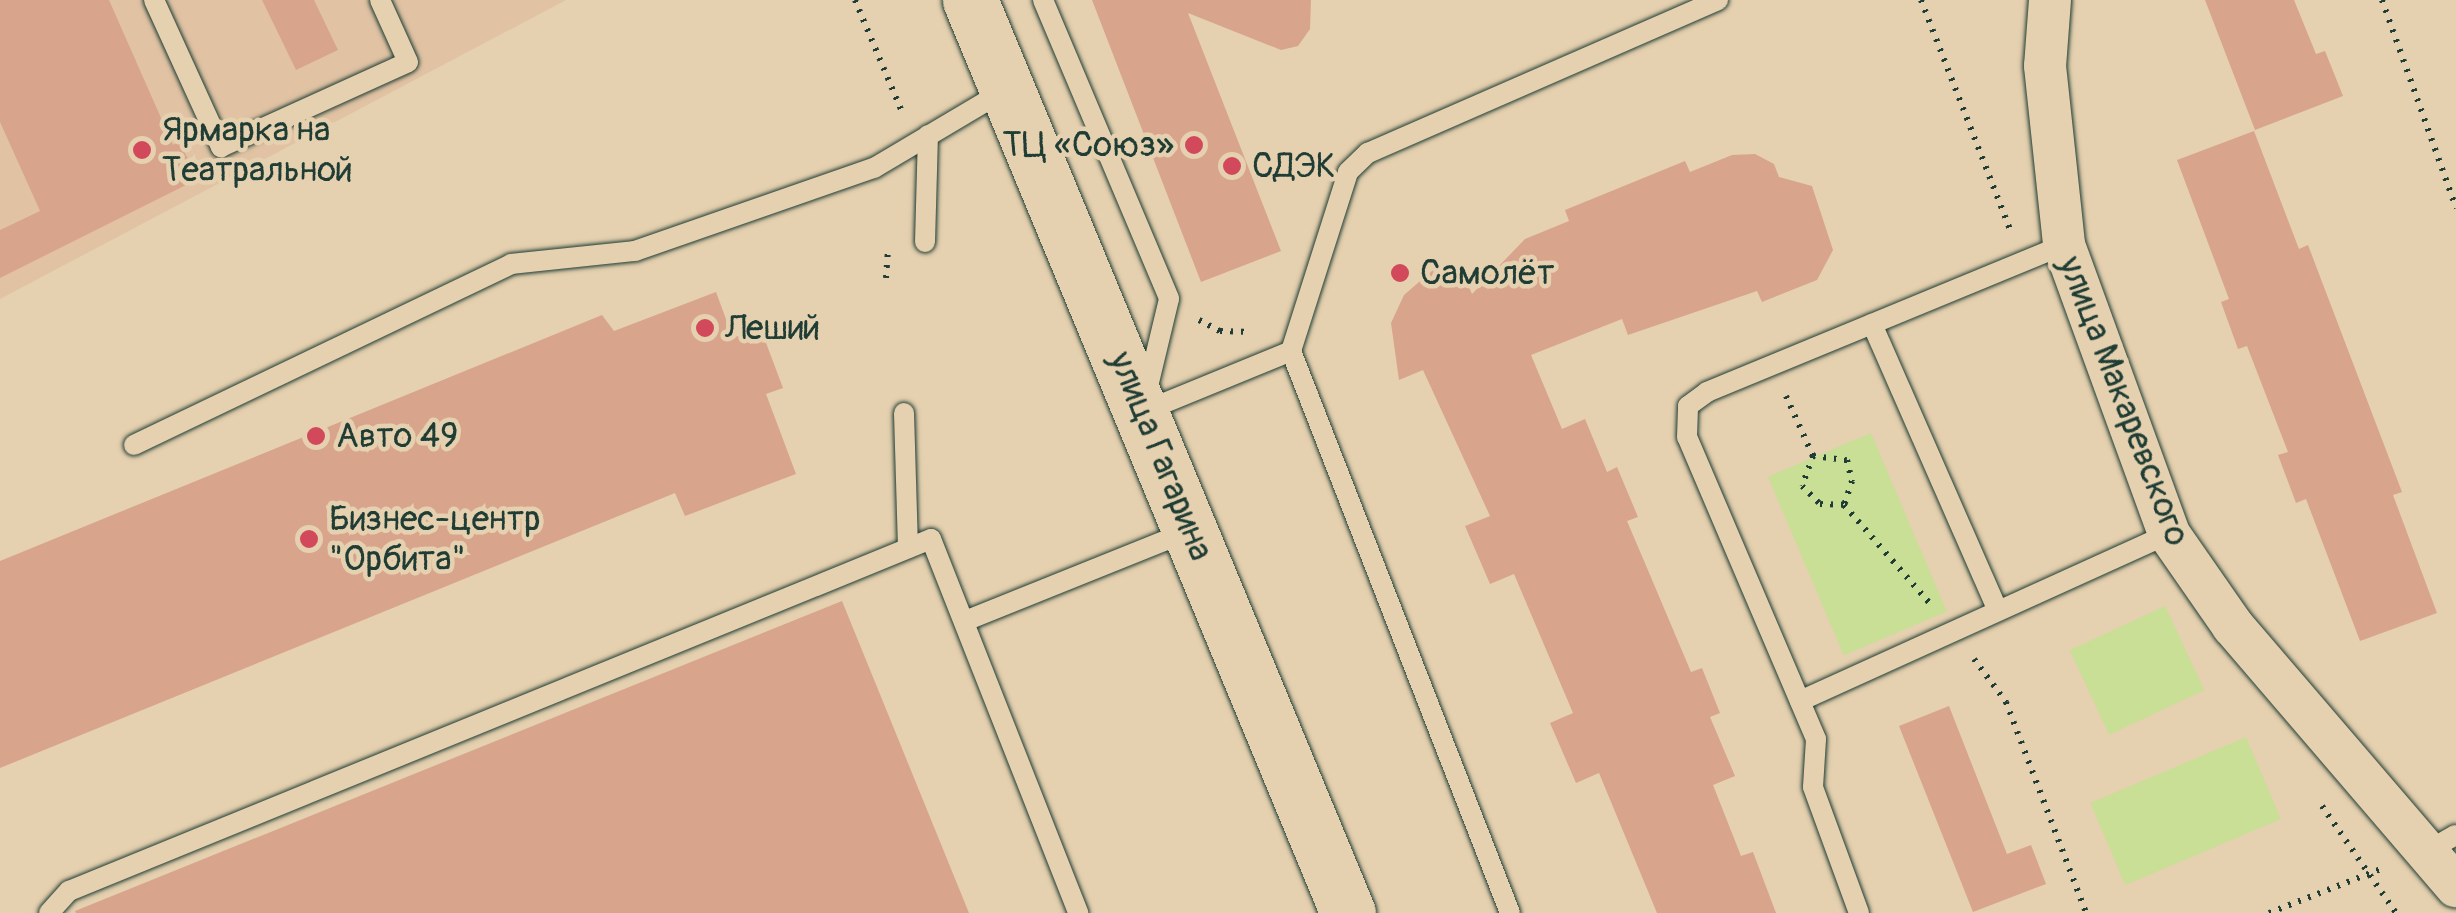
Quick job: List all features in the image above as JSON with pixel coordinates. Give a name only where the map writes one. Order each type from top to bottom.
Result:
[{"type":"main road","name":"улица Гагарина","points":[[970,0],[1348,913]]},
{"type":"street","name":"улица Макаревского","points":[[2050,0],[2045,66],[2064,245],[2169,534],[2232,626],[2441,843],[2456,886]]},
{"type":"lane","points":[[154,0],[221,147],[408,62],[380,0]]},
{"type":"lane","points":[[1044,0],[1169,299],[1142,412]]},
{"type":"lane","points":[[1510,913],[1291,351],[1348,172],[1368,154],[1718,0]]},
{"type":"lane","points":[[134,446],[511,264],[635,252],[874,168],[1008,88]]},
{"type":"lane","points":[[925,242],[928,136]]},
{"type":"lane","points":[[1860,913],[1813,786],[1816,739],[1687,437],[1688,406],[1708,392],[2064,245]]},
{"type":"lane","points":[[1872,324],[1998,610]]},
{"type":"lane","points":[[1142,412],[1291,351]]},
{"type":"lane","points":[[904,413],[908,548]]},
{"type":"lane","points":[[965,620],[1192,530]]},
{"type":"lane","points":[[1800,701],[2169,534]]},
{"type":"lane","points":[[50,913],[69,890],[931,539],[1078,913]]},
{"type":"path","points":[[855,0],[907,122],[902,152]]},
{"type":"path","points":[[2382,0],[2456,208]]},
{"type":"path","points":[[1813,456],[1847,460],[1852,480],[1844,505]]},
{"type":"path","points":[[2269,913],[2441,843]]},
{"type":"path","points":[[2370,874],[2396,913]]},
{"type":"shaded area","name":"Ярмарка на Театральной","points":[[0,0],[566,0],[0,299]]},
{"type":"green space","points":[[1871,433],[1947,612],[1844,655],[1768,477]]},
{"type":"green space","points":[[2165,606],[2204,690],[2109,735],[2070,650]]},
{"type":"green space","points":[[2246,737],[2281,819],[2125,885],[2090,803]]},
{"type":"building","points":[[0,0],[109,0],[173,145],[179,141],[198,179],[0,278],[0,230],[40,211],[0,122]]},
{"type":"building","points":[[262,0],[314,0],[338,50],[296,70]]},
{"type":"building","name":"ТЦ «Союз»","points":[[1092,0],[1311,0],[1310,29],[1298,46],[1281,50],[1188,13],[1281,251],[1201,282]]},
{"type":"building","points":[[2205,0],[2294,0],[2316,54],[2325,51],[2343,96],[2255,130]]},
{"type":"building","points":[[2254,131],[2299,249],[2308,245],[2402,492],[2393,495],[2437,613],[2360,641],[2306,499],[2296,503],[2278,455],[2288,452],[2247,346],[2238,349],[2221,302],[2229,299],[2177,160]]},
{"type":"building","points":[[1755,154],[1774,164],[1779,177],[1812,186],[1833,250],[1817,280],[1762,302],[1757,291],[1628,335],[1622,319],[1531,355],[1562,429],[1585,419],[1607,472],[1617,467],[1638,517],[1627,521],[1691,672],[1702,668],[1720,713],[1710,717],[1735,776],[1713,785],[1741,856],[1753,852],[1776,913],[1657,913],[1599,773],[1576,783],[1550,723],[1573,713],[1514,574],[1490,584],[1465,526],[1490,516],[1423,370],[1399,380],[1391,323],[1404,295],[1433,270],[1439,284],[1463,273],[1472,294],[1525,239],[1569,221],[1565,210],[1685,161],[1690,172],[1732,155]]},
{"type":"building","name":"Бизнес-центр \"Орбита\"","points":[[716,292],[733,338],[760,327],[783,388],[766,394],[796,474],[685,516],[675,493],[0,768],[0,561],[602,315],[614,331]]},
{"type":"building","points":[[842,601],[969,913],[75,911]]},
{"type":"building","points":[[1949,706],[2007,854],[2031,845],[2046,884],[1973,912],[1899,726]]},
{"type":"place","name":"ТЦ «Союз»","points":[[1194,145]]},
{"type":"place","name":"Ярмарка на Театральной","points":[[142,150]]},
{"type":"place","name":"СДЭК","points":[[1232,166]]},
{"type":"place","name":"Самолёт","points":[[1400,273]]},
{"type":"place","name":"Леший","points":[[705,328]]},
{"type":"place","name":"Авто 49","points":[[316,436]]},
{"type":"place","name":"Бизнес-центр \"Орбита\"","points":[[309,539]]}]
